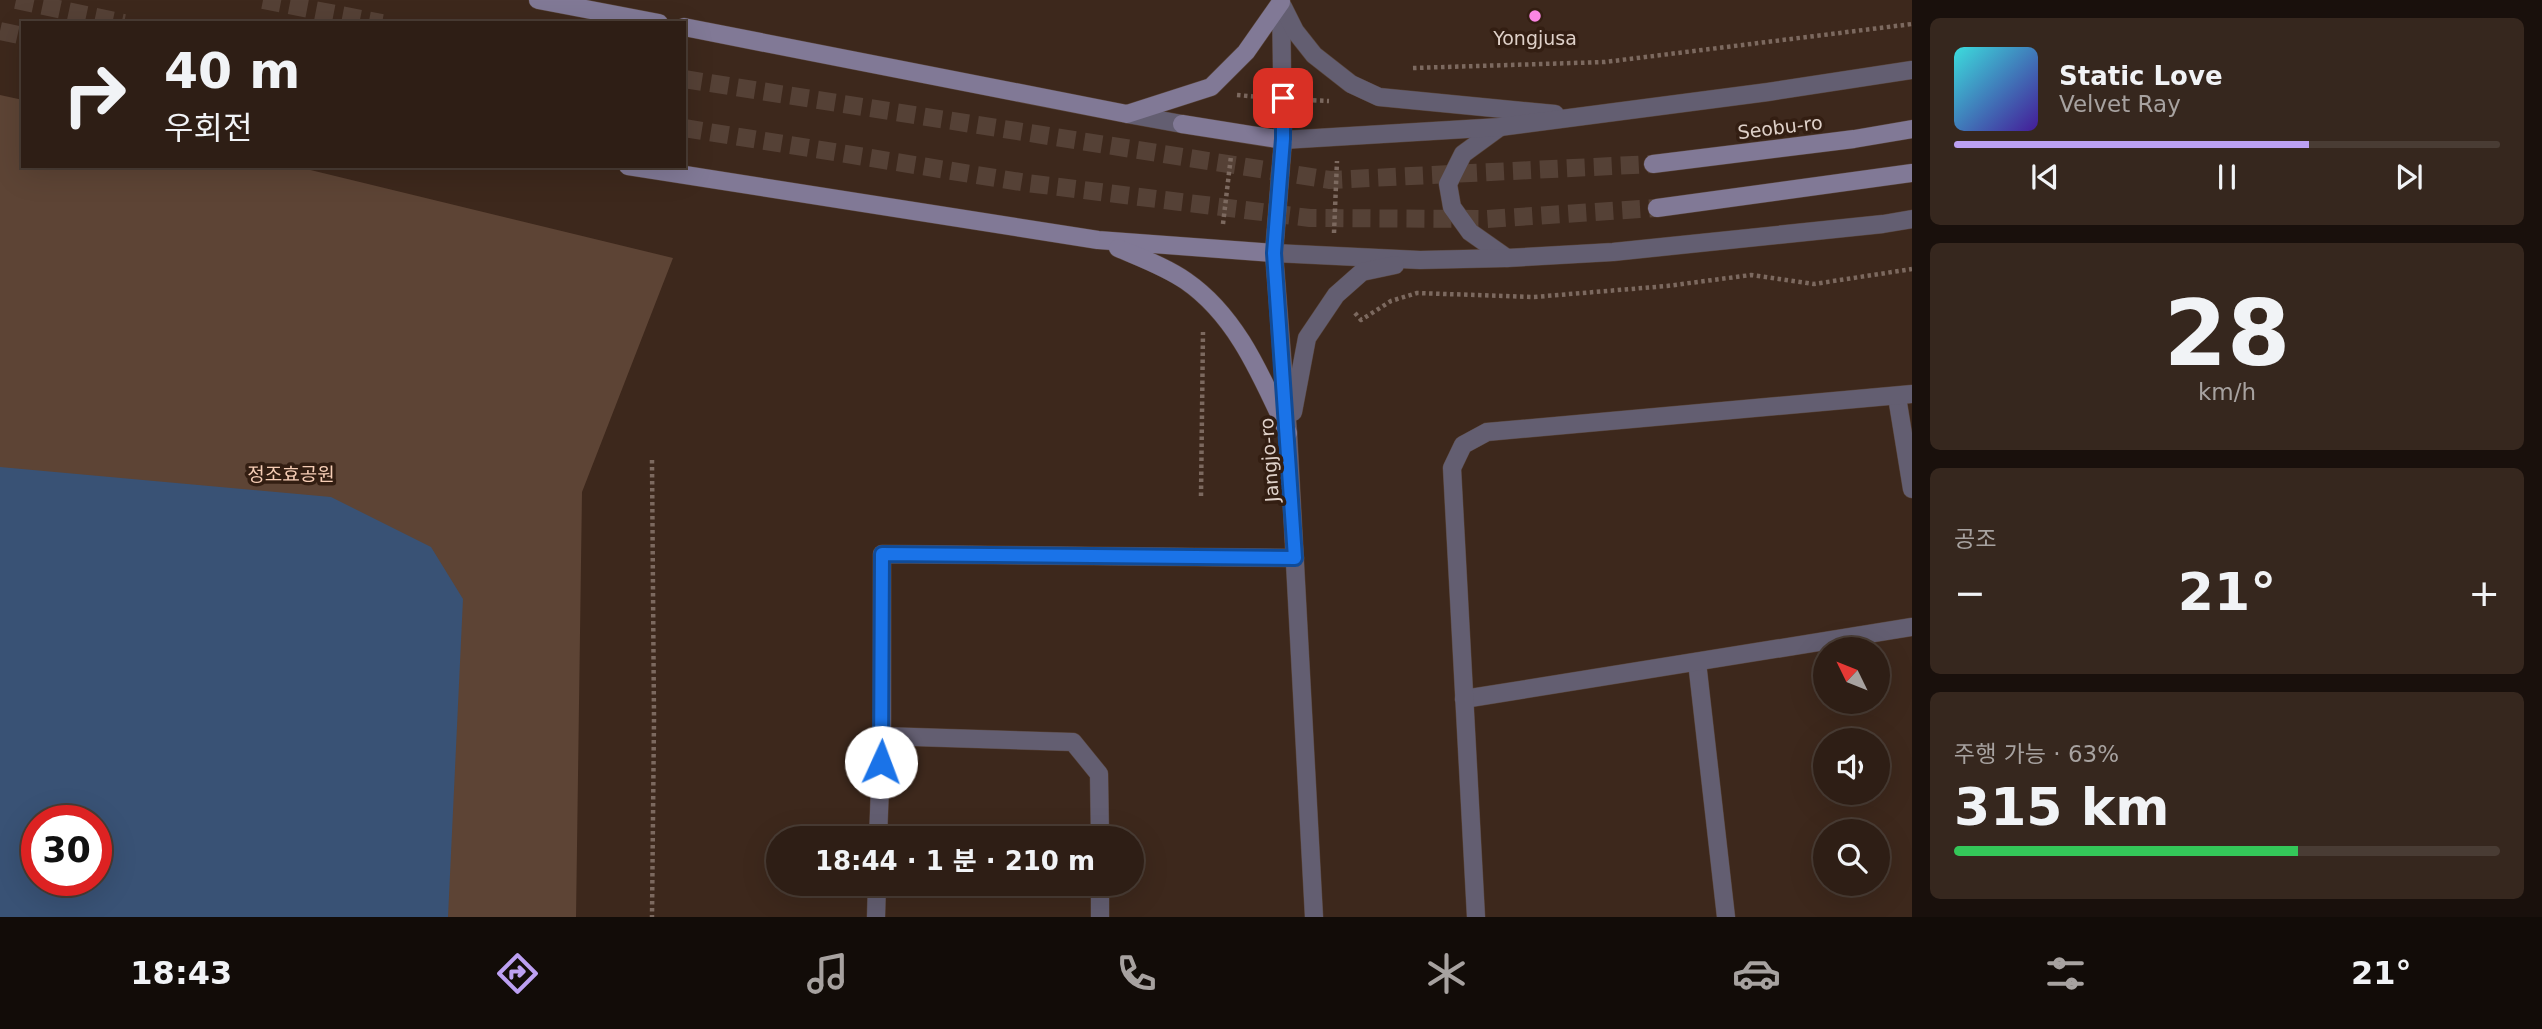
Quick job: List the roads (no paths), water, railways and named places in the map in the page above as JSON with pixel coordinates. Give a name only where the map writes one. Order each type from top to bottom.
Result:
[{"type":"main road","points":[[538,0],[648,21]]},
{"type":"main road","points":[[686,27],[1127,114],[1211,87],[1246,52],[1281,1]]},
{"type":"main road","points":[[1182,124],[1283,139]]},
{"type":"main road","name":"Seobu-ro","points":[[1653,163],[1854,139],[1912,129]]},
{"type":"main road","points":[[641,168],[1098,240],[1274,253]]},
{"type":"main road","points":[[1657,208],[1912,173]]},
{"type":"main road","points":[[1098,240],[1176,275],[1208,299],[1229,322],[1249,351],[1288,433]]},
{"type":"street","points":[[1281,1],[1295,31],[1314,55],[1351,84],[1378,97],[1590,117]]},
{"type":"street","name":"Jangjo-ro","points":[[1281,1],[1283,139],[1274,253],[1288,433],[1314,917]]},
{"type":"street","points":[[1283,139],[1500,127],[1590,117],[1912,70]]},
{"type":"street","points":[[1127,114],[1182,124]]},
{"type":"street","points":[[1500,127],[1463,154],[1448,184],[1452,207],[1470,232],[1507,258]]},
{"type":"street","points":[[1274,253],[1420,260],[1507,258],[1613,252],[1912,219]]},
{"type":"street","points":[[1288,433],[1307,338],[1336,295],[1362,272],[1420,260]]},
{"type":"street","points":[[1476,917],[1452,468],[1463,445],[1487,432],[1905,395],[1912,489]]},
{"type":"street","points":[[878,826],[882,736],[882,554],[1295,558]]},
{"type":"street","points":[[1464,699],[1912,627]]},
{"type":"street","points":[[1697,662],[1726,917]]},
{"type":"street","points":[[882,736],[1073,742],[1100,774],[1100,826]]},
{"type":"street","points":[[876,917],[877,896]]},
{"type":"street","points":[[1100,896],[1100,917]]},
{"type":"water","points":[[0,467],[331,497],[431,547],[463,599],[448,917],[0,917]]},
{"type":"tunnel","points":[[16,0],[115,21]]},
{"type":"tunnel","points":[[263,0],[372,21]]},
{"type":"tunnel","points":[[0,31],[21,36]]},
{"type":"tunnel","points":[[686,79],[1330,180],[1653,164]]},
{"type":"tunnel","points":[[686,128],[1027,183],[1310,218],[1486,219],[1657,208]]},
{"type":"place","name":"Yongjusa","points":[[1535,16]]},
{"type":"park label","name":"정조효공원","points":[[291,474]]}]
